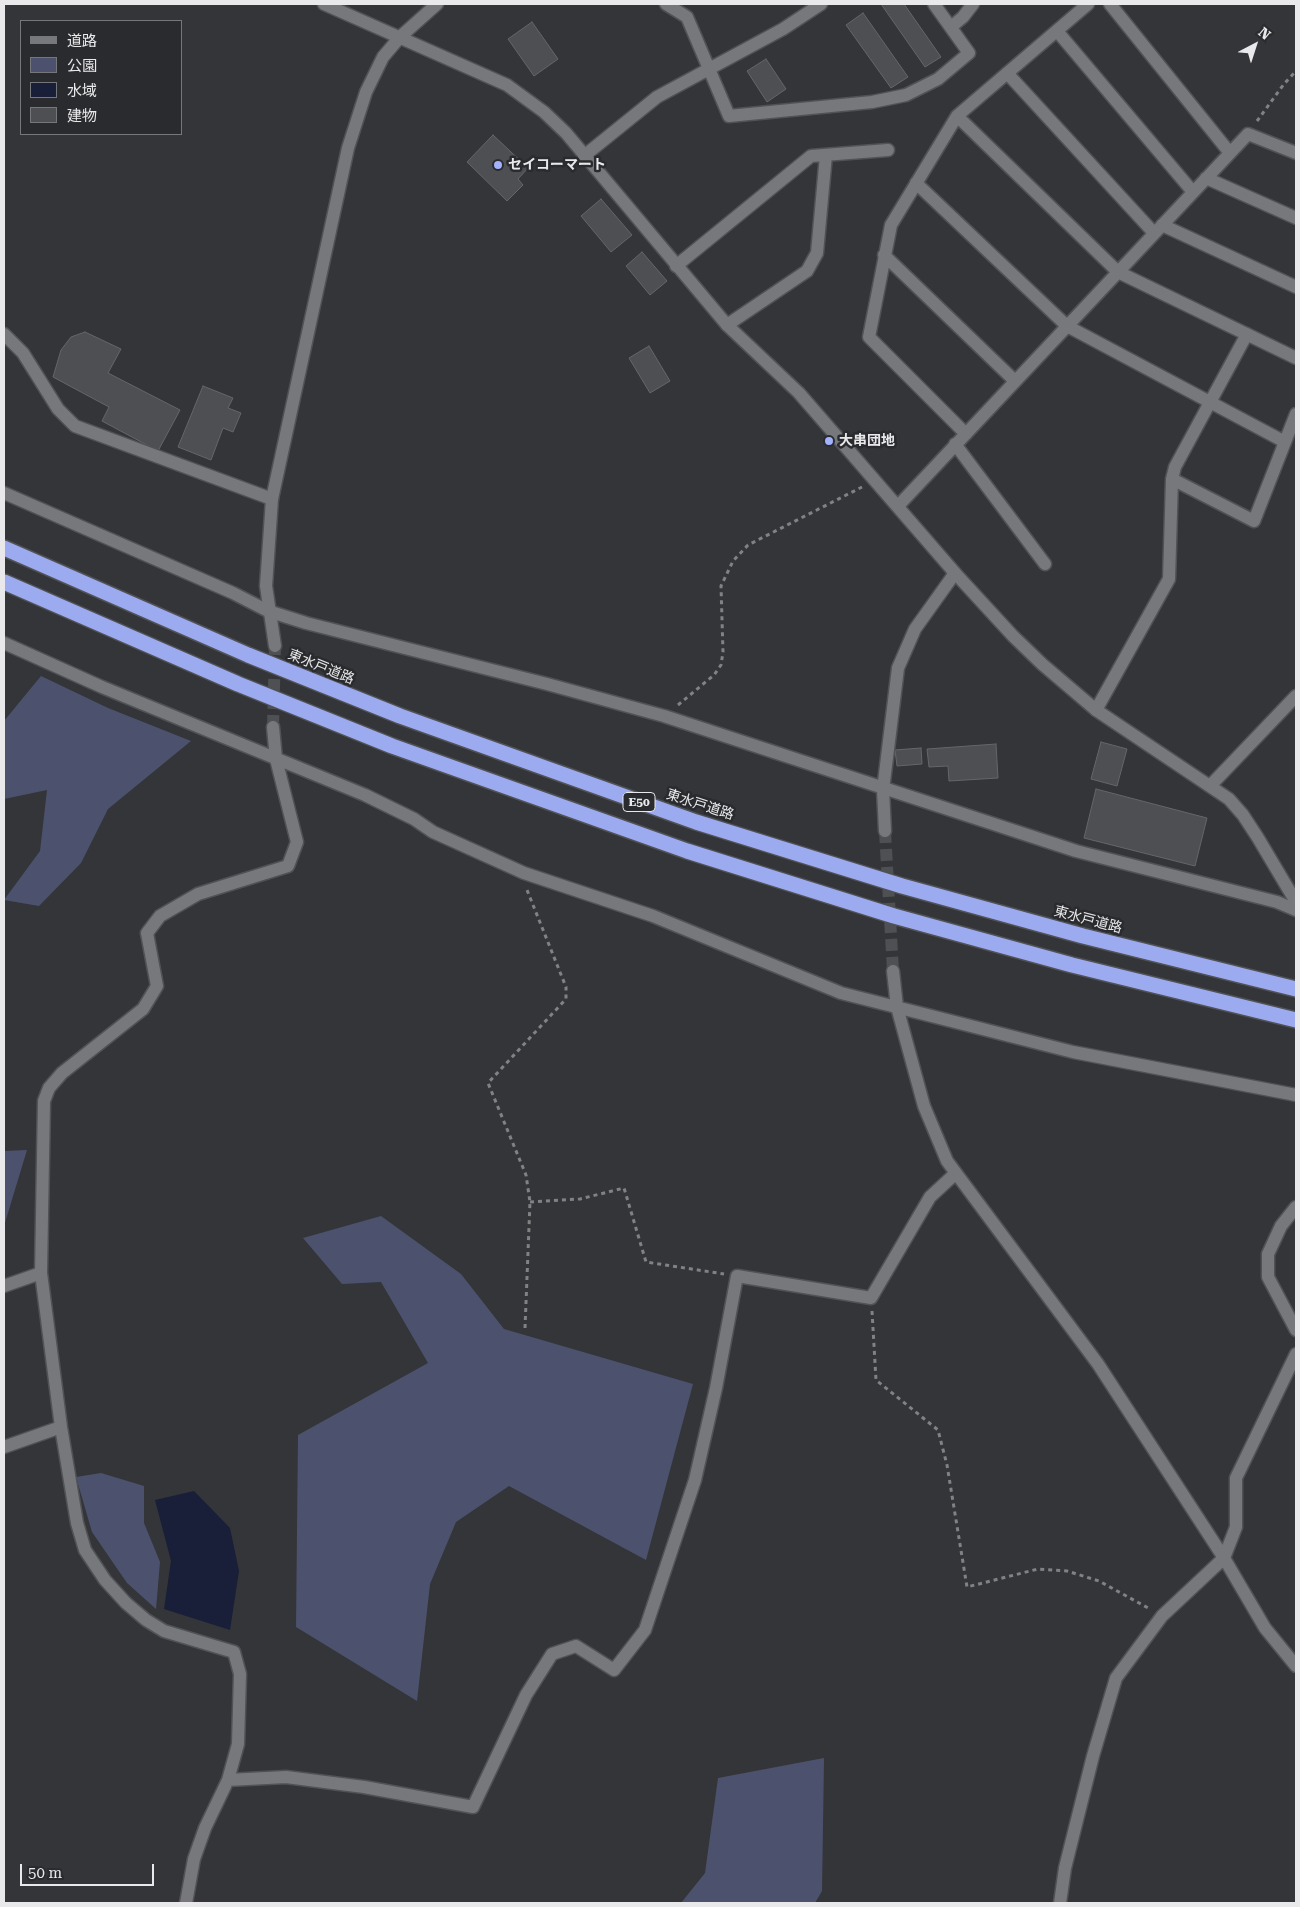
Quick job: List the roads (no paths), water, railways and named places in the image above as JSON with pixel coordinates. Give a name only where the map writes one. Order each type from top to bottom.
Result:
[{"type":"highway","name":"東水戸道路","points":[[4,548],[239,651],[400,716],[696,822],[902,886],[1083,936],[1296,988]]},
{"type":"highway","name":"E50","points":[[4,582],[238,684],[392,746],[686,850],[894,916],[1053,960],[1296,1020]]},
{"type":"street","points":[[324,4],[507,85],[544,112],[566,133],[727,325],[799,393],[955,573],[1034,657],[1096,710],[1229,799],[1243,815],[1296,902]]},
{"type":"street","points":[[275,646],[268,611],[266,586],[272,499],[348,148],[366,92],[383,57],[400,37],[437,4]]},
{"type":"street","points":[[666,4],[687,17],[730,116],[872,102],[906,95],[938,79],[969,53],[934,4]]},
{"type":"street","points":[[584,156],[657,97],[783,29],[821,4]]},
{"type":"street","points":[[951,26],[963,17],[973,4]]},
{"type":"street","points":[[966,434],[869,337],[891,225],[957,116],[1088,4]]},
{"type":"street","points":[[1110,4],[1230,153]]},
{"type":"street","points":[[1057,31],[1193,192]]},
{"type":"street","points":[[1007,73],[1158,229],[1296,287]]},
{"type":"street","points":[[957,116],[1118,272],[1296,358]]},
{"type":"street","points":[[898,506],[1248,134],[1296,153]]},
{"type":"street","points":[[676,266],[811,156],[888,150]]},
{"type":"street","points":[[727,325],[807,271],[814,259],[817,252],[826,155]]},
{"type":"street","points":[[1206,178],[1296,218]]},
{"type":"street","points":[[916,183],[1067,326],[1285,442]]},
{"type":"street","points":[[884,255],[1015,381]]},
{"type":"street","points":[[4,334],[23,353],[58,409],[75,426],[272,499]]},
{"type":"street","points":[[1096,710],[1169,579],[1172,479],[1176,467],[1247,334]]},
{"type":"street","points":[[1172,479],[1254,521],[1296,414]]},
{"type":"street","points":[[955,444],[1045,564]]},
{"type":"street","points":[[4,493],[234,593],[268,611],[306,623],[547,684],[664,716],[883,790],[1076,851],[1278,902],[1296,910]]},
{"type":"street","points":[[885,831],[883,790],[898,668],[915,629],[955,573]]},
{"type":"street","points":[[4,643],[276,759],[365,794],[414,818],[433,832],[524,873],[653,916],[842,993],[1073,1052],[1296,1095]]},
{"type":"street","points":[[1210,786],[1296,696]]},
{"type":"street","points":[[186,1903],[194,1859],[205,1828],[228,1780],[238,1744],[241,1707],[240,1674],[234,1652],[164,1631],[132,1608],[105,1580],[85,1550],[79,1532],[61,1427],[41,1273],[44,1101],[48,1088],[62,1073],[143,1009],[157,986],[147,933],[160,916],[198,894],[288,866],[297,842],[276,759],[273,727]]},
{"type":"street","points":[[893,971],[897,1007],[924,1106],[947,1161],[1098,1364],[1224,1558],[1265,1628],[1296,1666]]},
{"type":"street","points":[[228,1780],[286,1777],[364,1787],[474,1807],[526,1696],[552,1654],[576,1646],[614,1670],[644,1630],[695,1480],[716,1388],[737,1276],[871,1298],[930,1197],[956,1173]]},
{"type":"street","points":[[1296,1208],[1281,1226],[1268,1254],[1268,1277],[1296,1330]]},
{"type":"street","points":[[4,1286],[41,1273]]},
{"type":"street","points":[[1060,1903],[1065,1868],[1093,1756],[1116,1678],[1162,1616],[1224,1558],[1236,1527],[1236,1478],[1296,1354]]},
{"type":"street","points":[[4,1447],[61,1427]]},
{"type":"water","points":[[194,1491],[230,1528],[239,1571],[230,1630],[164,1609],[171,1561],[155,1500]]},
{"type":"tunnel","points":[[273,727],[275,646]]},
{"type":"tunnel","points":[[885,831],[893,971]]},
{"type":"place","name":"セイコーマート","points":[[498,165]]},
{"type":"place","name":"大串団地","points":[[829,441]]}]
